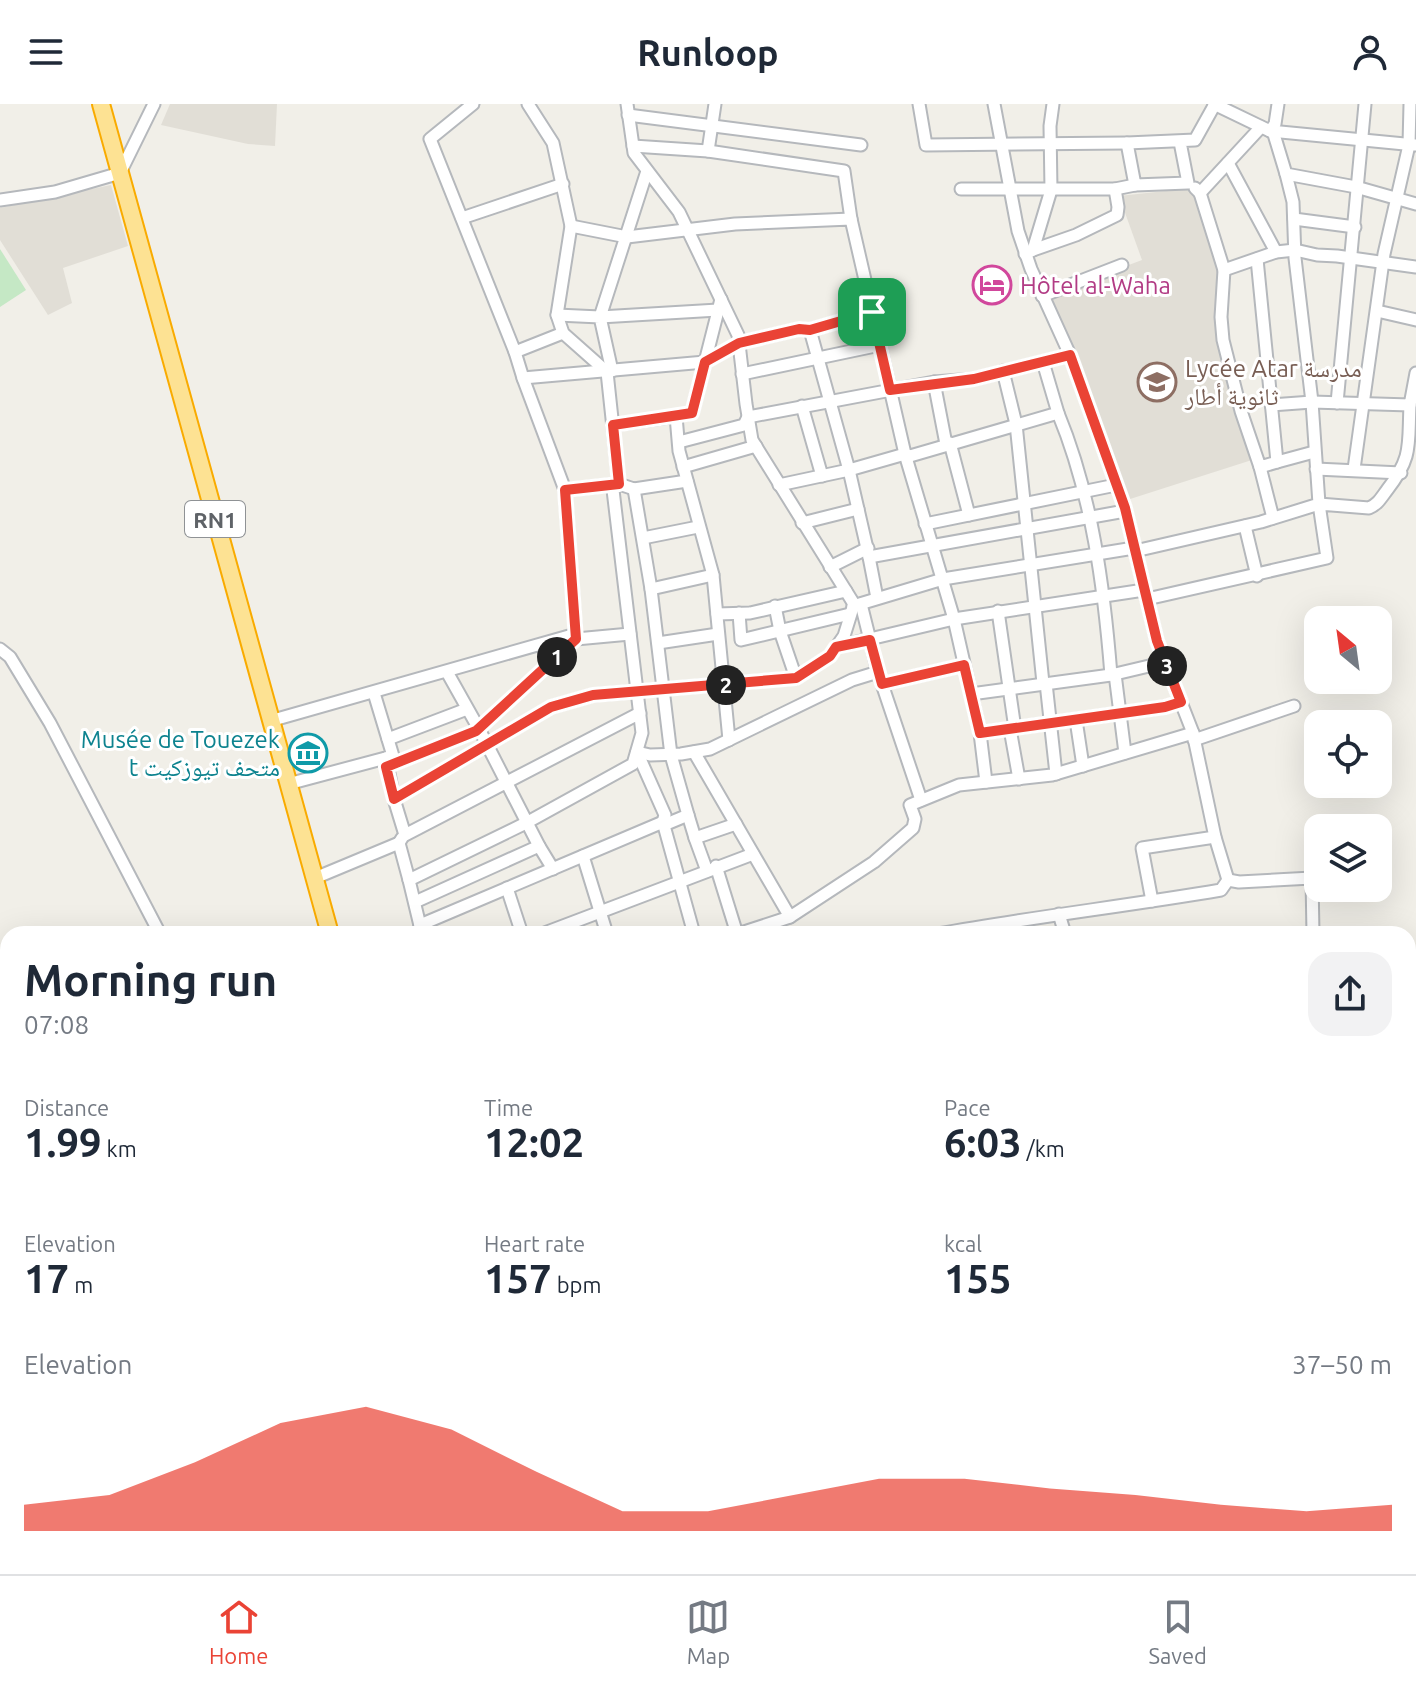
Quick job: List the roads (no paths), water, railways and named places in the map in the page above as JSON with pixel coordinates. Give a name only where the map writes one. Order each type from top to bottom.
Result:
[{"type":"highway","name":"RN1","points":[[101,104],[328,926]]},
{"type":"street","points":[[0,200],[55,192],[120,173],[154,104]]},
{"type":"street","points":[[473,104],[430,139],[515,352],[565,490],[576,636]]},
{"type":"street","points":[[528,104],[553,143],[571,226],[557,315],[563,333],[610,372]]},
{"type":"street","points":[[708,151],[715,104]]},
{"type":"street","points":[[919,104],[926,145],[1195,140],[1214,104],[1240,110],[1268,129],[1413,145]]},
{"type":"street","points":[[994,104],[1010,188],[1042,296],[1070,355],[1125,511],[1166,662],[1193,736],[1215,837],[1228,880]]},
{"type":"street","points":[[1029,252],[1051,190],[1053,104]]},
{"type":"street","points":[[1200,193],[1228,163],[1275,124],[1278,104]]},
{"type":"street","points":[[1337,403],[1353,259],[1365,104]]},
{"type":"street","points":[[1354,469],[1383,264],[1397,198],[1413,145],[1410,104]]},
{"type":"street","points":[[861,145],[628,109],[634,153],[690,231],[720,304],[738,335],[748,417],[756,446],[846,591],[870,640],[921,800]]},
{"type":"street","points":[[836,647],[998,611],[1105,595],[1146,594],[1257,576],[1327,558],[1314,452],[1293,202],[1286,174],[1268,129]]},
{"type":"street","points":[[1180,142],[1188,183],[1200,193],[1224,270],[1223,340],[1273,518]]},
{"type":"street","points":[[1127,143],[1135,185]]},
{"type":"street","points":[[633,146],[708,151],[844,171],[851,219],[905,454],[954,619],[980,733],[986,782]]},
{"type":"street","points":[[1228,163],[1276,252]]},
{"type":"street","points":[[619,484],[610,372],[600,317],[647,171]]},
{"type":"street","points":[[1286,174],[1358,188],[1416,204]]},
{"type":"street","points":[[961,189],[1115,189],[1188,183]]},
{"type":"street","points":[[462,218],[563,184]]},
{"type":"street","points":[[1029,252],[1076,235],[1117,215],[1115,189]]},
{"type":"street","points":[[571,226],[627,237],[735,224],[851,219]]},
{"type":"street","points":[[1294,219],[1355,227]]},
{"type":"street","points":[[1224,270],[1276,252],[1295,250],[1416,267]]},
{"type":"street","points":[[1257,259],[1277,462]]},
{"type":"street","points":[[1042,296],[1122,265]]},
{"type":"street","points":[[557,315],[600,317],[720,304]]},
{"type":"street","points":[[613,425],[692,413],[720,304]]},
{"type":"street","points":[[1377,311],[1416,320]]},
{"type":"street","points":[[523,378],[705,362],[739,343],[799,329],[810,330],[872,312]]},
{"type":"street","points":[[810,330],[849,470],[877,598]]},
{"type":"street","points":[[515,352],[563,333]]},
{"type":"street","points":[[742,374],[880,345]]},
{"type":"street","points":[[748,417],[934,382],[974,379],[1070,355]]},
{"type":"street","points":[[1043,362],[1084,492],[1105,595],[1125,753]]},
{"type":"street","points":[[1003,371],[1016,424],[1056,774]]},
{"type":"street","points":[[739,613],[741,640],[780,631],[943,579],[1135,549],[1245,526],[1319,504],[1369,508],[1375,505],[1401,473],[1408,453],[1410,405],[1416,373]]},
{"type":"street","points":[[934,382],[969,515]]},
{"type":"street","points":[[1271,405],[1312,402],[1410,405]]},
{"type":"street","points":[[802,406],[822,476]]},
{"type":"street","points":[[779,485],[905,454],[910,456],[1058,413]]},
{"type":"street","points":[[676,416],[683,467],[713,575],[729,740]]},
{"type":"street","points":[[679,442],[744,425],[748,417]]},
{"type":"street","points":[[683,467],[756,446]]},
{"type":"street","points":[[1260,467],[1314,452]]},
{"type":"street","points":[[1316,469],[1401,473]]},
{"type":"street","points":[[565,490],[619,484],[634,489],[687,481]]},
{"type":"street","points":[[409,880],[526,823],[633,764],[642,733],[613,490],[619,484]]},
{"type":"street","points":[[925,524],[1116,485]]},
{"type":"street","points":[[634,489],[665,689],[671,755],[695,838],[712,868],[735,926]]},
{"type":"street","points":[[802,523],[858,509]]},
{"type":"street","points":[[830,567],[868,552],[933,545],[1125,511]]},
{"type":"street","points":[[1245,526],[1257,576]]},
{"type":"street","points":[[643,538],[698,527]]},
{"type":"street","points":[[651,589],[713,575]]},
{"type":"street","points":[[717,614],[739,613],[846,591]]},
{"type":"street","points":[[775,606],[796,678]]},
{"type":"street","points":[[394,799],[551,707],[593,695],[796,678],[830,656],[844,636],[855,608]]},
{"type":"street","points":[[998,611],[1019,779]]},
{"type":"street","points":[[270,721],[576,636],[630,634]]},
{"type":"street","points":[[658,643],[718,634]]},
{"type":"street","points":[[288,784],[386,763],[479,729],[576,636]]},
{"type":"street","points":[[0,649],[10,657],[50,723],[156,926]]},
{"type":"street","points":[[971,694],[1113,675],[1166,662]]},
{"type":"street","points":[[637,752],[671,755],[710,749],[852,680],[964,665]]},
{"type":"street","points":[[447,672],[553,869]]},
{"type":"street","points":[[374,693],[393,756],[386,763]]},
{"type":"street","points":[[980,733],[1181,702]]},
{"type":"street","points":[[762,926],[790,917],[874,862],[913,828],[915,819],[910,805],[921,800],[959,785],[1056,774],[1294,706]]},
{"type":"street","points":[[388,739],[467,709]]},
{"type":"street","points":[[315,878],[402,839],[505,781],[640,713]]},
{"type":"street","points":[[1076,720],[1083,766]]},
{"type":"street","points":[[637,752],[665,815],[664,824],[692,926]]},
{"type":"street","points":[[694,752],[790,917]]},
{"type":"street","points":[[386,763],[420,926]]},
{"type":"street","points":[[427,926],[507,888],[688,815]]},
{"type":"street","points":[[695,838],[736,824]]},
{"type":"street","points":[[1152,901],[1142,848],[1215,837]]},
{"type":"street","points":[[415,902],[539,846]]},
{"type":"street","points":[[562,926],[753,854]]},
{"type":"street","points":[[583,856],[604,926]]},
{"type":"street","points":[[1228,880],[1312,878],[1313,926]]},
{"type":"street","points":[[986,926],[1221,890],[1228,880]]},
{"type":"street","points":[[507,888],[519,926]]},
{"type":"street","points":[[1059,914],[1063,926]]},
{"type":"place","name":"Hôtel al-Waha","points":[[992,285]]},
{"type":"place","name":"Lycée Atar مدرسة ثانوية أطار","points":[[1157,382]]},
{"type":"place","name":"Musée de Touezek t متحف تيوزكيت","points":[[308,753]]}]
